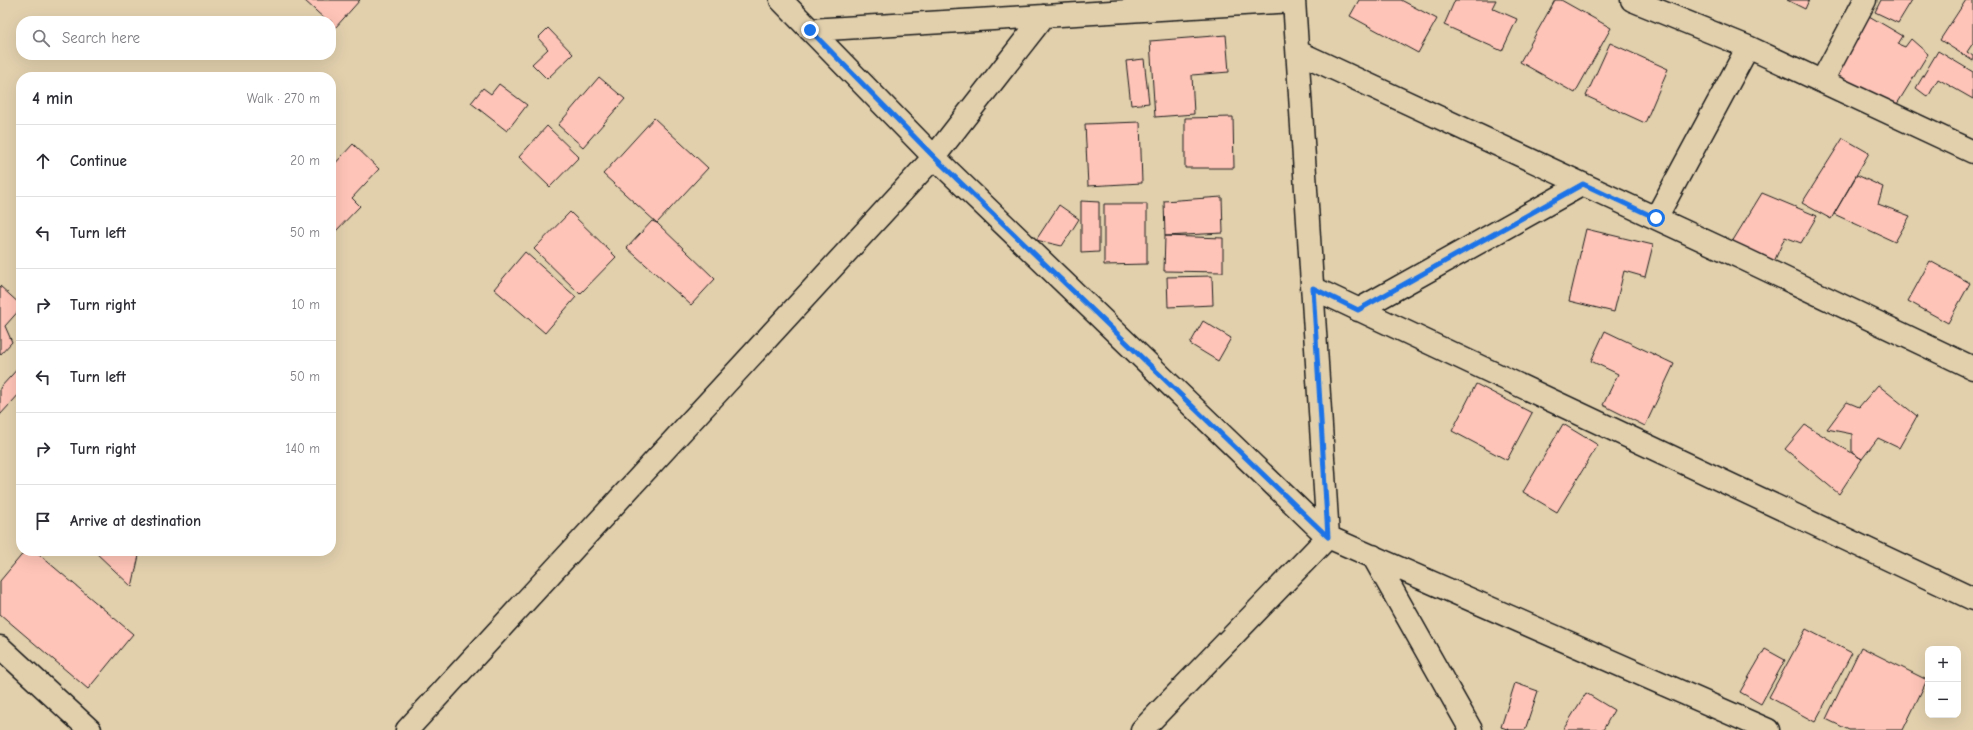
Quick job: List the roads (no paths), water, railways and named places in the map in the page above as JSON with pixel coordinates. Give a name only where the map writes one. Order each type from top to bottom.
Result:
[{"type":"street","points":[[782,0],[934,157],[1328,537],[1768,730]]},
{"type":"street","points":[[1632,0],[1748,47],[1973,152]]},
{"type":"street","points":[[1822,81],[1865,0]]},
{"type":"street","points":[[810,30],[1294,1],[1328,537],[1142,730]]},
{"type":"street","points":[[407,730],[934,157],[1044,16]]},
{"type":"street","points":[[1656,218],[1748,47]]},
{"type":"street","points":[[1298,52],[1656,218],[1973,368]]},
{"type":"street","points":[[1358,310],[1583,184]]},
{"type":"street","points":[[1313,288],[1973,599]]},
{"type":"street","points":[[1373,556],[1471,730]]},
{"type":"street","points":[[0,647],[90,730]]}]
